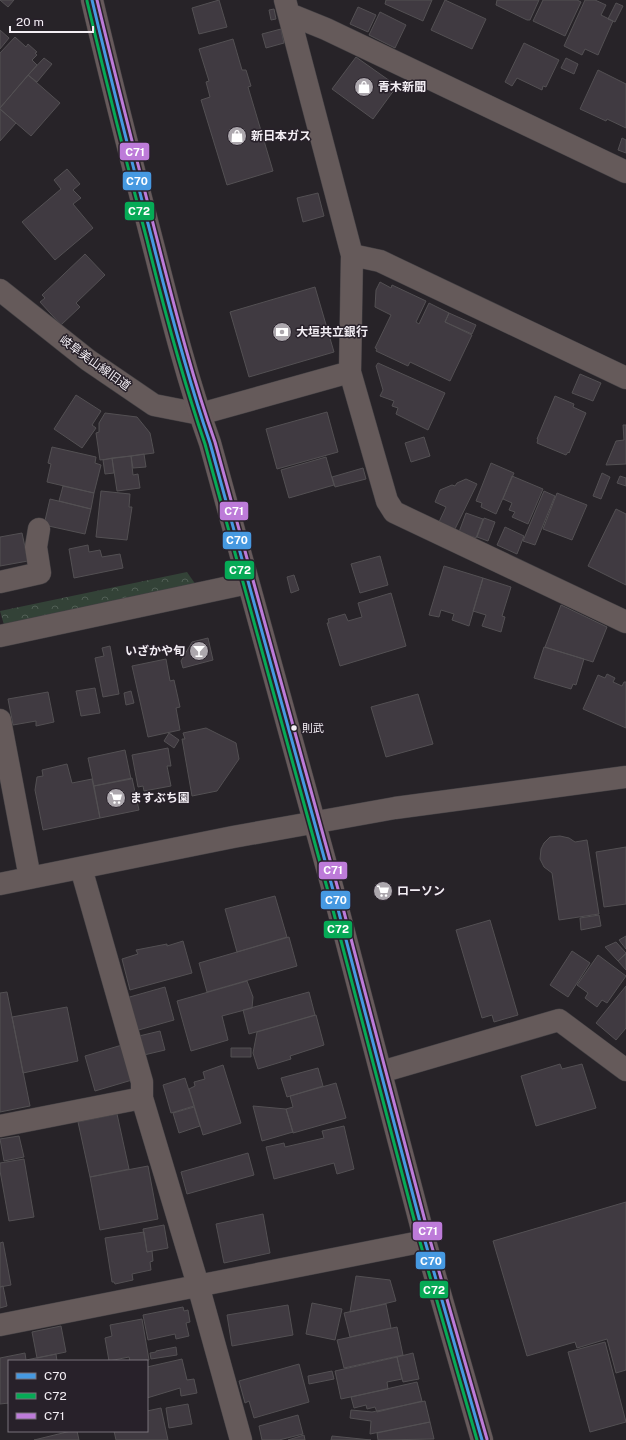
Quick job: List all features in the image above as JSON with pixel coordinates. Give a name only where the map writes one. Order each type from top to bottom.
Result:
[{"type":"main road","points":[[92,0],[119,115],[166,294],[200,414],[210,443],[314,822],[425,1240],[482,1440]]},
{"type":"street","points":[[287,7],[326,29],[626,172]]},
{"type":"street","points":[[287,7],[352,255],[350,372],[387,501],[394,512],[626,622]]},
{"type":"street","points":[[352,255],[380,261],[626,378]]},
{"type":"street","name":"岐阜美山線旧道","points":[[0,290],[88,360],[154,405],[200,414]]},
{"type":"street","points":[[200,414],[350,372]]},
{"type":"street","points":[[0,582],[40,573],[36,547],[39,529]]},
{"type":"street","points":[[0,636],[248,583]]},
{"type":"street","points":[[0,720],[30,878]]},
{"type":"street","points":[[0,884],[314,822],[395,808],[626,776]]},
{"type":"street","points":[[81,868],[142,1082],[142,1098],[198,1285],[241,1440]]},
{"type":"street","points":[[381,1072],[559,1020],[626,1070]]},
{"type":"street","points":[[0,1126],[142,1098]]},
{"type":"street","points":[[0,1325],[425,1240]]},
{"type":"green space","points":[[187,572],[196,585],[4,625],[0,611]]},
{"type":"building","points":[[0,0],[14,0],[8,7]]},
{"type":"building","points":[[219,0],[227,27],[199,34],[192,8]]},
{"type":"building","points":[[386,0],[432,0],[423,21],[385,4]]},
{"type":"building","points":[[445,0],[486,19],[472,49],[431,30]]},
{"type":"building","points":[[497,0],[539,0],[530,20],[527,20],[496,5]]},
{"type":"building","points":[[543,0],[577,0],[581,2],[565,36],[533,21]]},
{"type":"building","points":[[585,0],[595,0],[606,5],[601,15],[613,21],[598,55],[585,49],[582,55],[564,46]]},
{"type":"building","points":[[616,3],[623,6],[615,22],[608,19]]},
{"type":"building","points":[[358,7],[376,15],[368,32],[350,24]]},
{"type":"building","points":[[274,9],[276,19],[271,20],[269,10]]},
{"type":"building","points":[[380,12],[406,25],[395,48],[369,35]]},
{"type":"building","points":[[281,29],[284,43],[266,48],[262,34]]},
{"type":"building","points":[[0,30],[9,38],[0,49]]},
{"type":"building","points":[[15,37],[26,47],[28,44],[37,52],[35,53],[37,55],[32,60],[37,65],[0,108],[0,53]]},
{"type":"building","name":"新日本ガス","points":[[233,39],[242,70],[246,70],[251,86],[248,87],[273,171],[227,185],[201,100],[210,97],[206,82],[209,81],[199,49]]},
{"type":"building","points":[[524,43],[559,60],[546,87],[543,86],[542,90],[517,78],[512,86],[505,82]]},
{"type":"building","name":"青木新聞","points":[[356,57],[397,86],[373,119],[332,89]]},
{"type":"building","points":[[44,58],[52,64],[37,82],[28,75]]},
{"type":"building","points":[[566,58],[578,64],[574,74],[561,68]]},
{"type":"building","points":[[598,70],[626,84],[626,128],[580,109]]},
{"type":"building","points":[[28,75],[60,103],[31,136],[0,109]]},
{"type":"building","points":[[0,109],[16,123],[0,141]]},
{"type":"building","points":[[622,138],[626,140],[626,153],[618,150]]},
{"type":"building","points":[[67,169],[80,184],[73,190],[81,198],[73,204],[93,228],[55,260],[22,222],[61,189],[54,180]]},
{"type":"building","points":[[318,193],[324,216],[303,222],[297,198]]},
{"type":"building","points":[[85,254],[105,275],[76,303],[80,307],[61,325],[40,302],[45,298],[42,295]]},
{"type":"building","points":[[380,282],[391,288],[392,285],[426,301],[416,322],[419,324],[429,303],[449,313],[445,322],[472,335],[450,381],[410,362],[408,366],[376,351],[377,349],[375,348],[391,315],[375,307],[376,290]]},
{"type":"building","name":"大垣共立銀行","points":[[315,287],[334,352],[249,377],[230,312]]},
{"type":"building","points":[[449,313],[476,325],[472,334],[445,322]]},
{"type":"building","points":[[378,363],[445,393],[428,430],[396,414],[398,408],[392,406],[394,401],[380,396],[383,390],[376,366]]},
{"type":"building","points":[[580,374],[601,383],[593,401],[572,393]]},
{"type":"building","points":[[76,395],[101,411],[92,425],[96,428],[82,448],[54,429]]},
{"type":"building","points":[[555,396],[574,404],[573,407],[586,413],[569,453],[568,452],[566,455],[537,443],[537,439]]},
{"type":"building","points":[[327,412],[338,452],[277,469],[266,429]]},
{"type":"building","points":[[105,413],[137,417],[150,433],[154,453],[100,460],[96,433],[99,432],[99,423]]},
{"type":"building","points":[[623,425],[626,425],[626,464],[606,465],[616,441],[624,440]]},
{"type":"building","points":[[424,437],[430,456],[411,462],[405,443]]},
{"type":"building","points":[[52,447],[96,457],[95,463],[101,465],[94,493],[47,482],[51,464],[48,463]]},
{"type":"building","points":[[144,454],[146,467],[133,468],[131,456]]},
{"type":"building","points":[[131,456],[133,475],[138,474],[140,488],[117,491],[112,458]]},
{"type":"building","points":[[326,457],[334,485],[289,498],[281,470]]},
{"type":"building","points":[[112,458],[114,473],[105,474],[103,460]]},
{"type":"building","points":[[491,463],[514,473],[496,514],[481,507],[482,503],[476,501]]},
{"type":"building","points":[[363,468],[366,479],[335,487],[332,477]]},
{"type":"building","points":[[602,473],[610,477],[601,499],[593,496]]},
{"type":"building","points":[[512,476],[543,489],[528,524],[512,517],[515,512],[509,510],[512,503],[503,499]]},
{"type":"building","points":[[620,476],[626,478],[626,486],[617,483]]},
{"type":"building","points":[[466,479],[477,484],[455,529],[439,522],[446,507],[435,502],[440,490],[452,485],[455,486],[457,483]]},
{"type":"building","points":[[63,486],[94,493],[91,509],[59,501]]},
{"type":"building","points":[[101,491],[130,494],[129,507],[132,507],[127,540],[96,537]]},
{"type":"building","points":[[544,491],[555,496],[535,545],[523,541]]},
{"type":"building","points":[[557,493],[587,505],[572,540],[543,529]]},
{"type":"building","points":[[50,499],[91,509],[85,534],[44,525]]},
{"type":"building","points":[[616,509],[626,514],[626,585],[588,566]]},
{"type":"building","points":[[466,513],[483,519],[476,538],[459,532]]},
{"type":"building","points":[[484,518],[495,522],[488,541],[477,537]]},
{"type":"building","points":[[505,527],[524,536],[517,554],[497,545]]},
{"type":"building","points":[[22,533],[28,561],[0,566],[0,537]]},
{"type":"building","points":[[88,545],[89,552],[100,550],[102,557],[120,554],[123,568],[74,578],[69,549]]},
{"type":"building","points":[[380,556],[388,585],[360,593],[351,564]]},
{"type":"building","points":[[444,566],[483,578],[469,626],[452,620],[454,614],[441,610],[439,617],[429,615]]},
{"type":"building","points":[[294,575],[299,590],[291,593],[287,577]]},
{"type":"building","points":[[483,578],[511,587],[502,616],[505,617],[501,632],[482,626],[486,615],[473,611]]},
{"type":"building","points":[[391,593],[406,646],[340,666],[327,623],[329,623],[328,619],[345,614],[348,621],[362,617],[358,603]]},
{"type":"building","points":[[561,605],[607,627],[593,662],[545,647]]},
{"type":"building","name":"いざかや旬","points":[[208,638],[213,660],[183,668],[181,661],[192,642]]},
{"type":"building","points":[[110,646],[119,694],[103,697],[95,658],[104,656],[102,648]]},
{"type":"building","points":[[544,647],[584,659],[576,685],[573,684],[571,689],[534,678]]},
{"type":"building","points":[[166,659],[170,681],[174,680],[180,707],[176,708],[180,730],[148,737],[132,666]]},
{"type":"building","points":[[607,674],[615,678],[613,682],[622,686],[624,682],[626,682],[626,728],[583,709],[598,675],[605,678]]},
{"type":"building","points":[[95,688],[100,713],[81,716],[76,691]]},
{"type":"building","points":[[131,691],[134,703],[126,705],[124,693]]},
{"type":"building","points":[[48,692],[54,722],[36,726],[36,721],[13,725],[8,699]]},
{"type":"building","points":[[418,694],[433,744],[386,757],[371,707]]},
{"type":"building","points":[[206,728],[236,743],[239,759],[217,791],[192,796],[182,739],[185,739],[183,733]]},
{"type":"building","points":[[169,733],[179,740],[174,748],[164,741]]},
{"type":"building","points":[[168,748],[171,766],[167,766],[171,786],[144,791],[143,786],[138,787],[132,755]]},
{"type":"building","points":[[125,750],[131,779],[94,786],[88,758]]},
{"type":"building","points":[[67,764],[72,783],[92,779],[100,818],[43,830],[35,790],[37,777],[43,776],[42,770]]},
{"type":"building","name":"ますぶち園","points":[[132,778],[139,810],[100,818],[94,786]]},
{"type":"building","points":[[560,836],[569,838],[575,842],[587,840],[599,914],[559,920],[552,873],[544,867],[540,859],[541,849],[544,843],[550,837]]},
{"type":"building","points":[[626,847],[626,904],[604,907],[596,852]]},
{"type":"building","points":[[275,896],[287,937],[237,952],[225,909]]},
{"type":"building","points":[[599,915],[601,926],[581,930],[580,918]]},
{"type":"building","points":[[490,920],[518,1015],[494,1022],[492,1015],[482,1018],[456,930]]},
{"type":"building","points":[[626,936],[626,949],[619,940]]},
{"type":"building","points":[[289,937],[297,966],[207,992],[199,963]]},
{"type":"building","points":[[183,941],[192,973],[130,990],[122,959],[138,954],[136,950],[167,944],[167,946]]},
{"type":"building","points":[[616,942],[626,953],[618,961],[605,947]]},
{"type":"building","points":[[572,951],[590,963],[568,997],[550,985]]},
{"type":"building","points":[[626,954],[626,970],[618,961]]},
{"type":"building","points":[[598,955],[626,976],[607,1003],[602,1000],[597,1007],[585,998],[588,993],[577,985]]},
{"type":"building","points":[[247,981],[253,997],[252,1008],[222,1016],[228,1040],[191,1051],[177,1001]]},
{"type":"building","points":[[626,986],[626,1028],[616,1040],[596,1023]]},
{"type":"building","points":[[165,987],[174,1020],[135,1031],[126,998]]},
{"type":"building","points":[[7,992],[30,1106],[0,1112],[0,993]]},
{"type":"building","points":[[309,992],[315,1015],[249,1034],[243,1010]]},
{"type":"building","points":[[67,1007],[78,1061],[23,1073],[12,1017]]},
{"type":"building","points":[[316,1015],[324,1045],[290,1056],[291,1059],[258,1069],[253,1053],[257,1032]]},
{"type":"building","points":[[160,1031],[165,1050],[144,1055],[139,1036]]},
{"type":"building","points":[[122,1045],[132,1080],[95,1091],[85,1056]]},
{"type":"building","points":[[231,1048],[251,1048],[251,1057],[231,1057]]},
{"type":"building","points":[[560,1064],[562,1069],[582,1064],[596,1108],[536,1126],[521,1076]]},
{"type":"building","points":[[223,1065],[241,1123],[203,1135],[189,1089],[195,1086],[194,1082],[205,1079],[203,1072]]},
{"type":"building","points":[[318,1068],[323,1086],[287,1097],[281,1078]]},
{"type":"building","points":[[185,1078],[194,1106],[171,1113],[163,1085]]},
{"type":"building","points":[[336,1083],[346,1118],[293,1133],[286,1109],[293,1107],[290,1096]]},
{"type":"building","points":[[253,1106],[286,1109],[293,1132],[262,1141]]},
{"type":"building","points":[[194,1107],[200,1126],[179,1133],[173,1113]]},
{"type":"building","points":[[117,1114],[129,1169],[90,1177],[78,1122]]},
{"type":"building","points":[[344,1126],[354,1169],[337,1174],[334,1163],[274,1179],[266,1147],[284,1143],[285,1147],[324,1138],[322,1131]]},
{"type":"building","points":[[19,1136],[24,1157],[4,1161],[0,1139]]},
{"type":"building","points":[[248,1153],[254,1175],[187,1194],[181,1172]]},
{"type":"building","points":[[24,1159],[34,1217],[9,1221],[0,1171],[0,1163]]},
{"type":"building","points":[[148,1166],[158,1219],[100,1230],[90,1177]]},
{"type":"building","points":[[626,1202],[626,1370],[616,1373],[607,1339],[577,1348],[575,1342],[527,1356],[493,1241]]},
{"type":"building","points":[[263,1214],[270,1253],[224,1263],[216,1224]]},
{"type":"building","points":[[164,1225],[168,1248],[147,1252],[143,1229]]},
{"type":"building","points":[[144,1232],[147,1252],[152,1251],[153,1261],[150,1262],[151,1270],[132,1274],[133,1280],[115,1284],[112,1282],[105,1238]]},
{"type":"building","points":[[3,1242],[11,1285],[0,1287],[0,1243]]},
{"type":"building","points":[[356,1276],[390,1280],[396,1301],[350,1312]]},
{"type":"building","points":[[3,1286],[7,1306],[0,1308],[0,1287]]},
{"type":"building","points":[[312,1303],[342,1309],[335,1340],[306,1334]]},
{"type":"building","points":[[386,1304],[391,1328],[350,1337],[344,1313]]},
{"type":"building","points":[[288,1305],[293,1335],[232,1346],[227,1315]]},
{"type":"building","points":[[183,1307],[184,1311],[188,1310],[190,1322],[186,1323],[189,1336],[176,1339],[175,1334],[148,1340],[143,1315]]},
{"type":"building","points":[[142,1319],[149,1360],[130,1360],[129,1357],[109,1360],[105,1338],[112,1336],[110,1325]]},
{"type":"building","points":[[61,1326],[66,1352],[37,1358],[32,1332]]},
{"type":"building","points":[[397,1327],[403,1355],[344,1368],[337,1340]]},
{"type":"building","points":[[605,1342],[626,1422],[590,1432],[568,1352]]},
{"type":"building","points":[[176,1347],[177,1355],[151,1359],[150,1353]]},
{"type":"building","points":[[25,1353],[26,1360],[8,1360],[8,1403],[0,1404],[0,1358]]},
{"type":"building","points":[[413,1353],[419,1379],[403,1382],[397,1357]]},
{"type":"building","points":[[56,1354],[57,1360],[26,1360]]},
{"type":"building","points":[[397,1357],[402,1379],[387,1382],[388,1389],[341,1399],[335,1371]]},
{"type":"building","points":[[182,1359],[187,1380],[194,1379],[197,1393],[181,1396],[180,1388],[148,1398],[148,1367]]},
{"type":"building","points":[[299,1364],[309,1402],[254,1418],[249,1401],[245,1403],[239,1381]]},
{"type":"building","points":[[332,1371],[334,1379],[309,1384],[308,1376]]},
{"type":"building","points":[[417,1382],[422,1401],[377,1412],[375,1407],[367,1409],[366,1405],[354,1408],[351,1397]]},
{"type":"building","points":[[425,1401],[430,1422],[370,1434],[371,1421],[350,1418],[351,1410],[372,1412]]},
{"type":"building","points":[[188,1404],[192,1424],[169,1428],[166,1408]]},
{"type":"building","points":[[161,1408],[168,1440],[116,1440],[114,1432],[148,1432],[148,1411]]},
{"type":"building","points":[[298,1415],[303,1434],[279,1440],[262,1440],[259,1426]]},
{"type":"building","points":[[430,1422],[434,1439],[378,1440],[377,1433]]},
{"type":"building","points":[[67,1432],[77,1432],[79,1440],[34,1440]]},
{"type":"building","points":[[304,1435],[305,1440],[288,1440]]},
{"type":"building","points":[[332,1436],[371,1440],[331,1440]]},
{"type":"transit line","name":"C70","points":[[92,0],[121,120],[172,316],[186,367],[210,443],[333,890],[425,1241],[482,1440]]},
{"type":"transit line","name":"C71","points":[[97,0],[183,339],[215,442],[338,889],[430,1240],[487,1439]]},
{"type":"transit line","name":"C72","points":[[87,1],[116,121],[167,317],[181,368],[205,444],[328,891],[420,1242],[477,1440]]},
{"type":"place","name":"青木新聞","points":[[364,87]]},
{"type":"place","name":"新日本ガス","points":[[237,136]]},
{"type":"place","name":"大垣共立銀行","points":[[282,332]]},
{"type":"place","name":"いざかや旬","points":[[199,651]]},
{"type":"place","name":"則武","points":[[294,728]]},
{"type":"place","name":"ますぶち園","points":[[116,798]]},
{"type":"place","name":"ローソン","points":[[383,891]]}]
